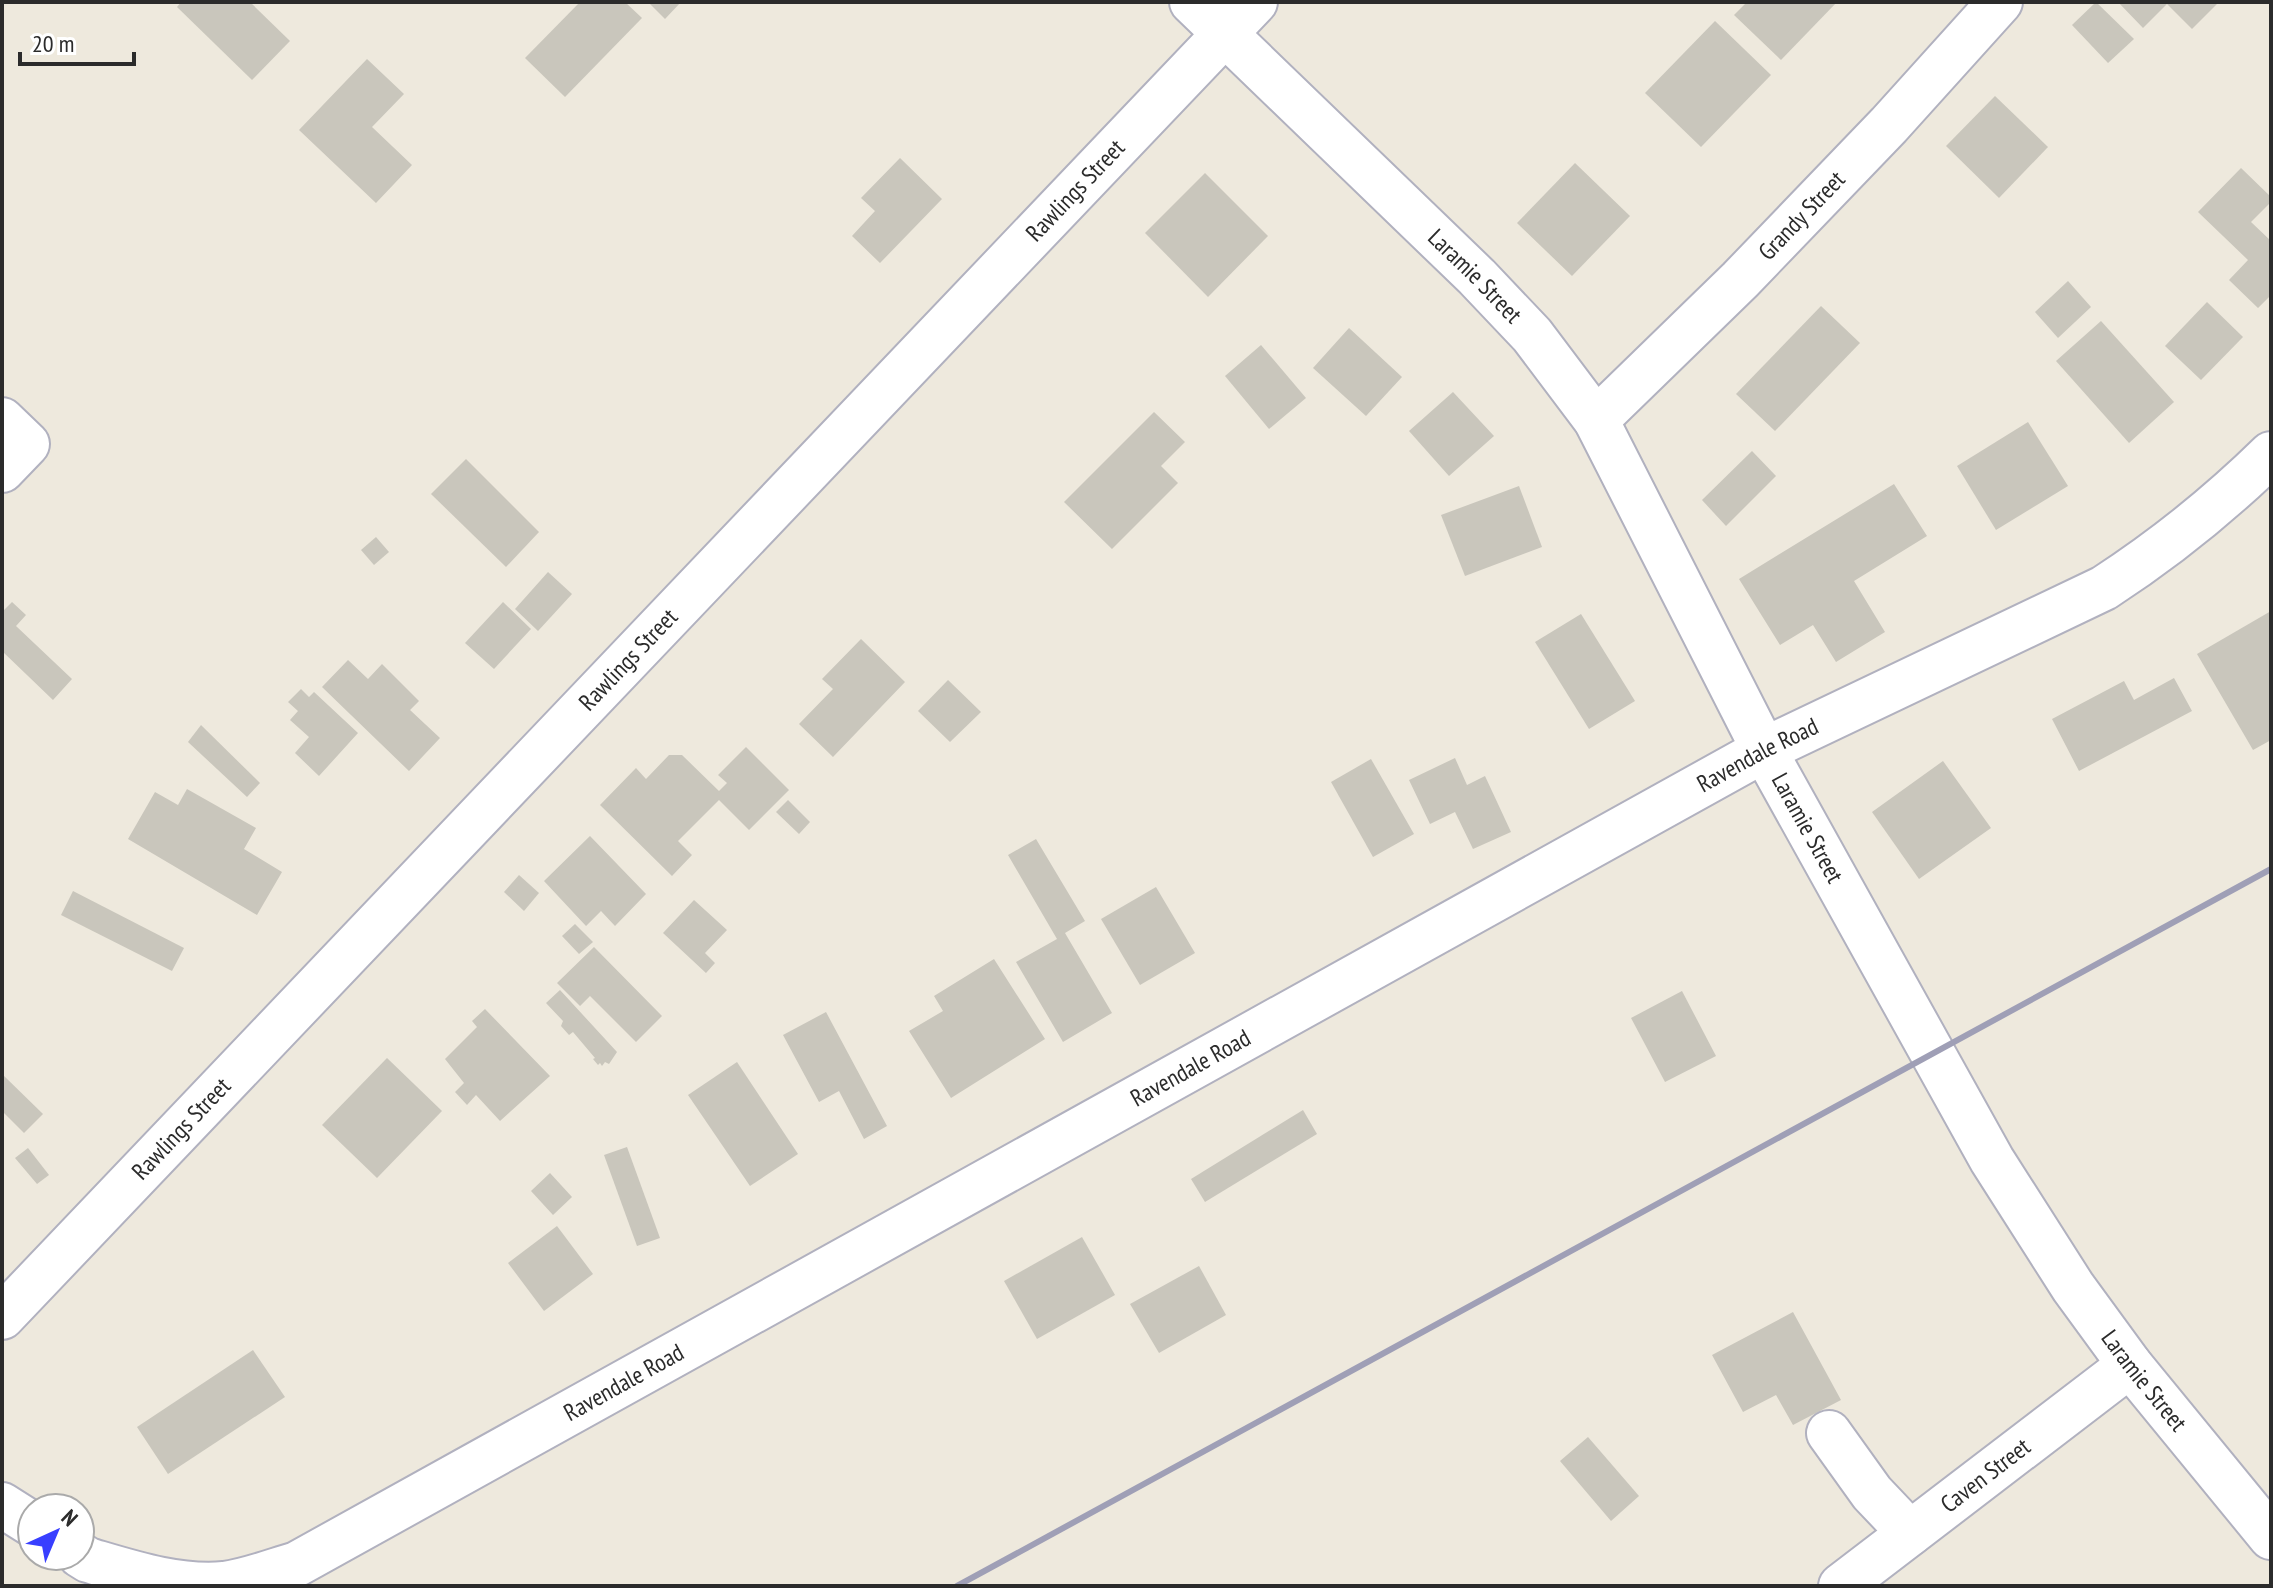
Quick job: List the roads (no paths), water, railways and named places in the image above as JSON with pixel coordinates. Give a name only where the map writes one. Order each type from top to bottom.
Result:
[{"type":"street","name":"Laramie Street","points":[[1192,2],[1240,17],[1532,335],[1596,420],[1764,750],[1992,1160],[2073,1287],[2130,1365],[2271,1537]]},
{"type":"street","name":"Grandy Street","points":[[1596,420],[1740,280],[1889,125],[2000,2]]},
{"type":"street","name":"Rawlings Street","points":[[2,1317],[1240,17]]},
{"type":"street","name":"Ravendale Road","points":[[96,1562],[152,1580],[197,1585],[226,1584],[297,1564],[1764,750],[2104,588],[2155,555],[2271,454]]},
{"type":"street","name":"Caven Street","points":[[1841,1586],[2130,1365]]},
{"type":"street","points":[[1829,1433],[1872,1493],[1910,1533]]},
{"type":"railway","points":[[957,1586],[2271,869]]}]
